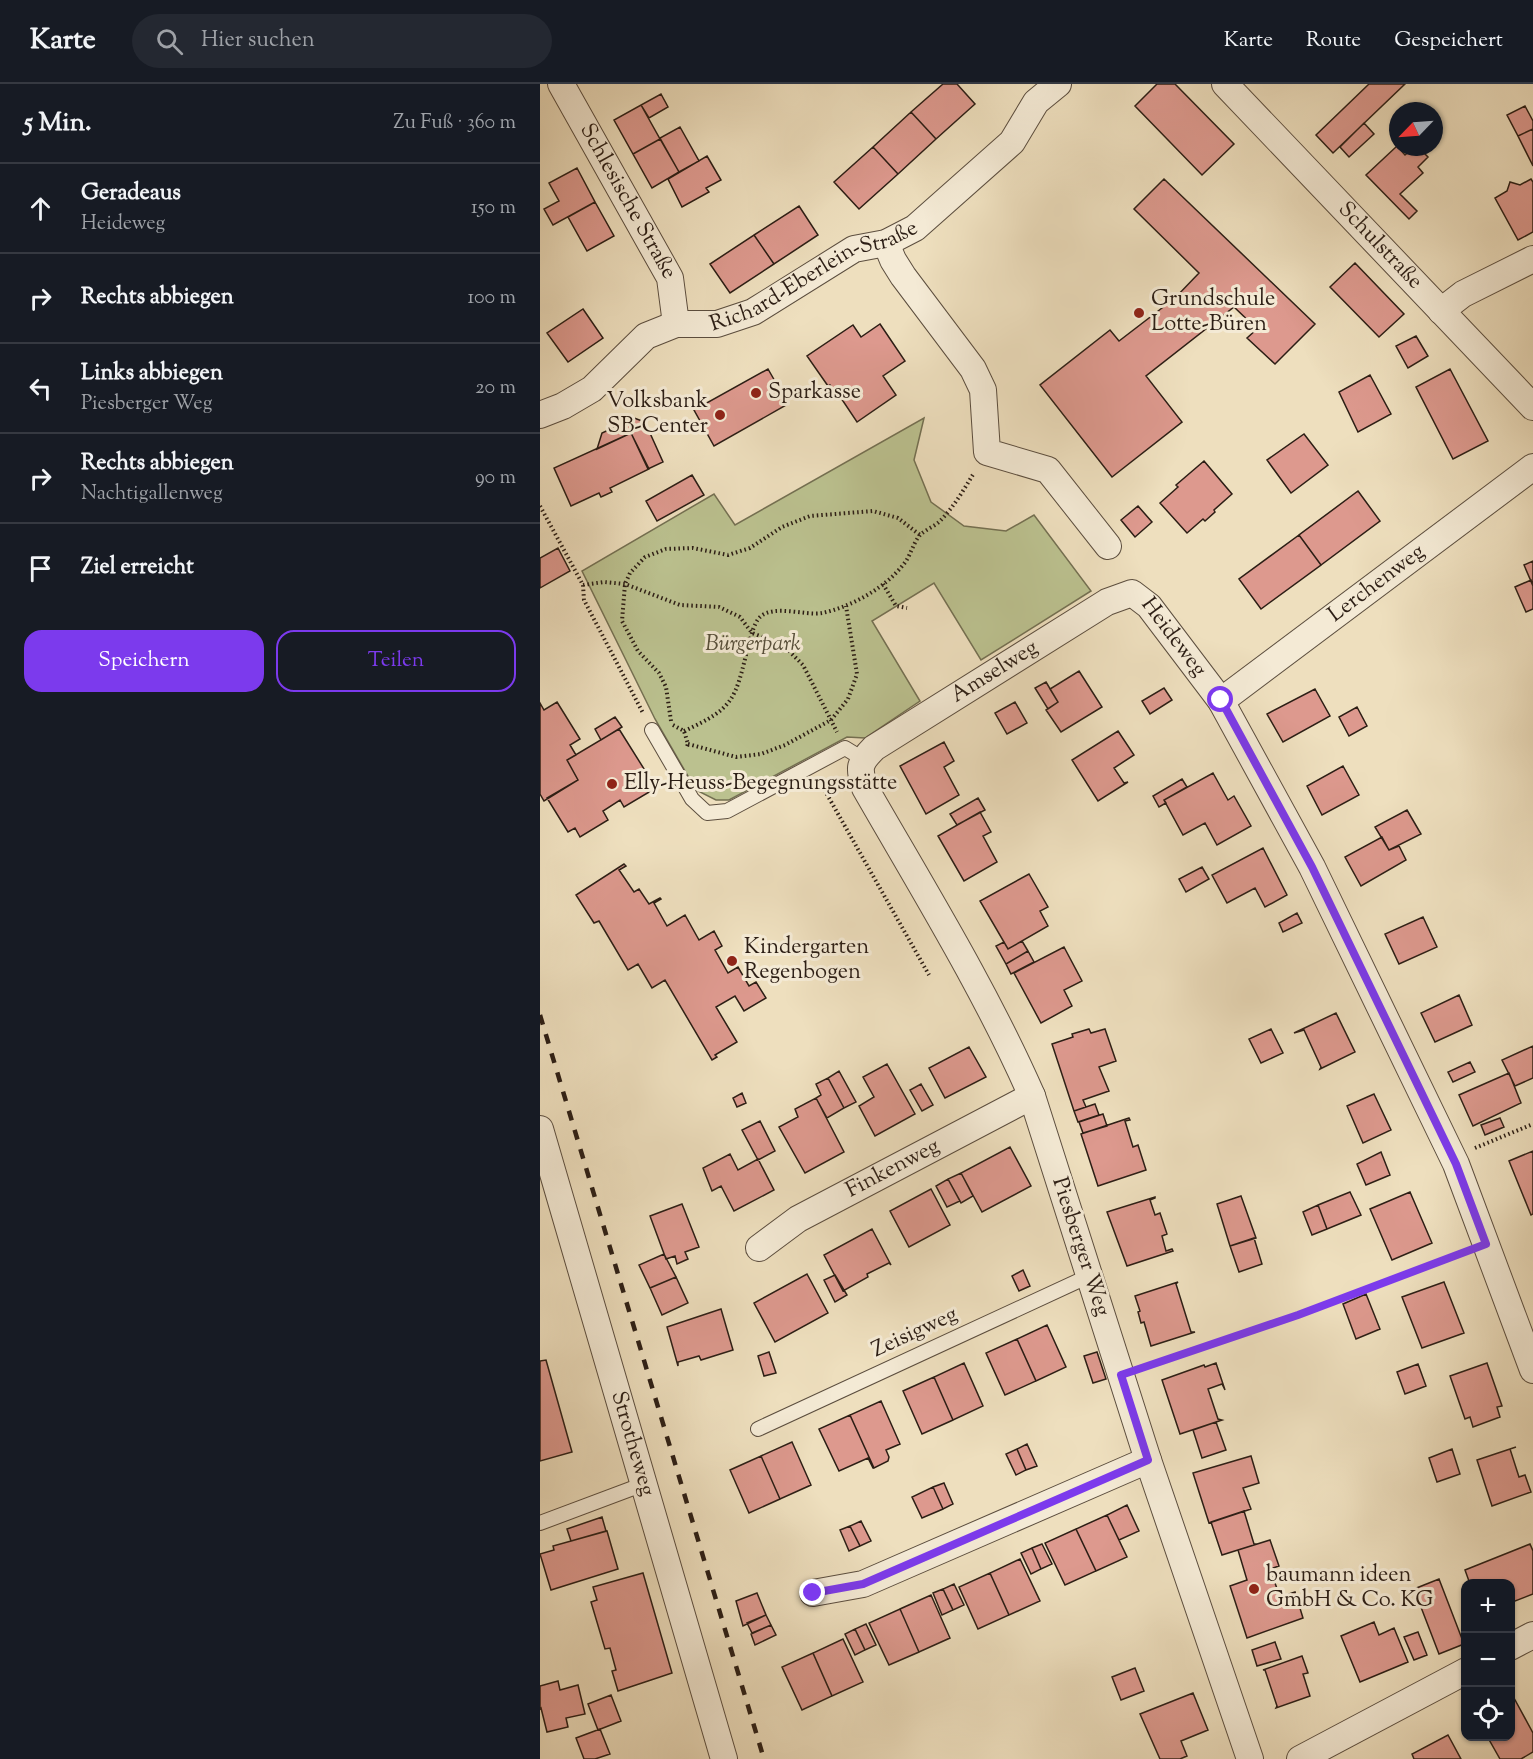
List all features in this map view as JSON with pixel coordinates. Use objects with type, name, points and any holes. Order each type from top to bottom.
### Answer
[{"type":"street","name":"Schlesische Straße","points":[[561,84],[670,278],[676,324]]},
{"type":"street","name":"Richard-Eberlein-Straße","points":[[540,415],[563,406],[592,389],[646,336],[676,324],[717,324],[753,312],[854,249],[886,243],[915,228],[1012,142],[1036,102],[1058,84]]},
{"type":"street","name":"Schulstraße","points":[[1225,84],[1533,407]]},
{"type":"street","points":[[886,243],[903,276],[973,369],[983,390],[987,452],[1048,470],[1108,546]]},
{"type":"street","points":[[1442,311],[1463,294],[1533,259]]},
{"type":"street","name":"Lerchenweg","points":[[1221,700],[1533,466]]},
{"type":"street","name":"Heideweg","points":[[1132,593],[1149,606],[1221,700],[1312,867],[1452,1158],[1533,1370]]},
{"type":"street","name":"Amselweg","points":[[854,754],[874,748],[1107,602],[1132,593]]},
{"type":"street","name":"Piesberger Weg","points":[[854,754],[865,788],[1003,1032],[1032,1096],[1148,1460],[1250,1759]]},
{"type":"street","name":"Finkenweg","points":[[759,1248],[798,1219],[1032,1096]]},
{"type":"street","name":"Strotheweg","points":[[540,1130],[724,1759]]},
{"type":"street","points":[[813,1593],[863,1584],[1148,1460]]},
{"type":"street","points":[[1515,1644],[1533,1635]]},
{"type":"street","points":[[1300,1759],[1461,1674]]},
{"type":"lane","points":[[652,730],[692,799],[707,813],[727,811],[811,766],[854,754]]},
{"type":"lane","name":"Zeisigweg","points":[[758,1429],[1089,1276]]},
{"type":"lane","points":[[540,1523],[644,1484]]},
{"type":"path","points":[[684,731],[711,719],[727,706],[738,686],[752,633],[760,618],[772,611],[820,613],[846,606],[883,584],[904,565],[920,534],[939,522],[955,503],[987,452]]},
{"type":"path","points":[[540,506],[583,585],[584,600],[652,730]]},
{"type":"path","points":[[672,724],[666,687],[658,673],[638,651],[622,621],[625,584],[630,573],[645,557],[666,549],[693,548],[728,555],[750,548],[782,527],[810,516],[873,511],[898,518],[920,534]]},
{"type":"path","points":[[583,585],[604,582],[625,584],[680,605],[719,607],[740,617],[752,633],[783,645],[803,665],[831,720],[854,754]]},
{"type":"path","points":[[883,584],[896,606],[907,608]]},
{"type":"path","points":[[688,744],[736,757],[760,754],[784,745],[831,720],[848,699],[857,674],[846,606]]},
{"type":"path","points":[[811,766],[929,975]]},
{"type":"path","points":[[1452,1158],[1533,1124]]},
{"type":"path","points":[[1121,1375],[1298,1315],[1486,1244]]},
{"type":"green space","name":"Bürgerpark","points":[[924,418],[914,460],[931,502],[964,526],[1006,531],[1034,515],[1091,591],[981,660],[934,583],[872,621],[920,701],[865,738],[847,737],[729,800],[716,800],[696,790],[655,719],[582,571],[714,494],[735,525]]},
{"type":"building","points":[[943,84],[957,84],[975,104],[936,139],[911,112]]},
{"type":"building","points":[[1157,84],[1175,84],[1234,144],[1202,175],[1135,106]]},
{"type":"building","points":[[1369,84],[1405,84],[1333,153],[1316,135]]},
{"type":"building","points":[[661,94],[668,107],[649,118],[641,105]]},
{"type":"building","points":[[641,105],[660,139],[633,154],[614,120]]},
{"type":"building","points":[[1525,106],[1533,121],[1533,129],[1518,136],[1507,115]]},
{"type":"building","points":[[911,112],[936,139],[898,174],[873,147]]},
{"type":"building","points":[[1364,123],[1374,134],[1349,157],[1340,147]]},
{"type":"building","points":[[680,127],[699,161],[679,172],[660,138]]},
{"type":"building","points":[[1533,129],[1533,166],[1518,136]]},
{"type":"building","points":[[660,139],[679,172],[652,188],[633,154]]},
{"type":"building","points":[[873,147],[898,174],[859,209],[834,182]]},
{"type":"building","points":[[1389,153],[1389,156],[1428,157],[1418,167],[1423,173],[1400,194],[1417,211],[1409,219],[1366,175]]},
{"type":"building","points":[[707,156],[721,180],[706,188],[709,192],[682,207],[668,179]]},
{"type":"building","points":[[577,168],[595,202],[553,225],[544,209],[559,201],[549,183]]},
{"type":"building","points":[[1164,179],[1315,324],[1275,364],[1247,338],[1257,329],[1234,307],[1146,376],[1182,422],[1112,477],[1040,385],[1110,330],[1119,341],[1175,298],[1199,273],[1134,209]]},
{"type":"building","points":[[1531,179],[1533,182],[1533,232],[1518,240],[1495,198],[1507,191],[1510,182],[1520,185]]},
{"type":"building","points":[[595,202],[614,236],[587,251],[568,217]]},
{"type":"building","points":[[799,206],[818,235],[774,264],[754,235]]},
{"type":"building","points":[[754,235],[774,264],[730,293],[710,264]]},
{"type":"building","points":[[1355,263],[1404,314],[1379,337],[1330,287]]},
{"type":"building","points":[[583,309],[603,338],[568,362],[547,333]]},
{"type":"building","points":[[880,324],[905,361],[883,376],[896,395],[857,422],[837,392],[835,393],[830,385],[828,386],[807,356],[853,325],[861,337]]},
{"type":"building","points":[[1416,336],[1428,356],[1408,368],[1396,346]]},
{"type":"building","points":[[768,369],[788,404],[714,446],[694,410]]},
{"type":"building","points":[[1450,369],[1488,441],[1453,459],[1416,387]]},
{"type":"building","points":[[1370,375],[1391,414],[1358,432],[1339,392]]},
{"type":"building","points":[[634,418],[645,422],[663,462],[648,469],[631,433],[597,449],[602,433]]},
{"type":"building","points":[[631,433],[649,469],[610,488],[612,492],[601,497],[599,493],[571,506],[554,468]]},
{"type":"building","points":[[1304,434],[1328,465],[1291,493],[1267,460]]},
{"type":"building","points":[[1204,461],[1232,494],[1205,521],[1203,519],[1187,533],[1160,503],[1178,487],[1176,485]]},
{"type":"building","points":[[692,475],[704,495],[657,521],[646,501]]},
{"type":"building","points":[[1358,491],[1380,521],[1321,565],[1299,535]]},
{"type":"building","points":[[1138,506],[1152,522],[1135,537],[1121,520]]},
{"type":"building","points":[[1299,535],[1321,565],[1261,609],[1239,579]]},
{"type":"building","points":[[558,548],[570,571],[540,588],[540,558]]},
{"type":"building","points":[[1533,561],[1533,586],[1524,565]]},
{"type":"building","points":[[1531,580],[1533,609],[1526,612],[1515,587]]},
{"type":"building","points":[[1079,671],[1102,707],[1061,732],[1046,710],[1058,702],[1050,689]]},
{"type":"building","points":[[1046,682],[1058,702],[1048,709],[1035,688]]},
{"type":"building","points":[[1164,688],[1172,700],[1150,714],[1142,701]]},
{"type":"building","points":[[1315,689],[1330,716],[1283,742],[1267,714]]},
{"type":"building","points":[[557,702],[580,739],[570,745],[576,755],[567,760],[578,780],[544,801],[540,794],[540,703],[544,710]]},
{"type":"building","points":[[1015,702],[1027,723],[1007,734],[995,713]]},
{"type":"building","points":[[1357,707],[1367,726],[1349,736],[1339,717]]},
{"type":"building","points":[[615,717],[622,727],[601,740],[595,729]]},
{"type":"building","name":"Elly-Heuss-Begegnungsstätte","points":[[619,729],[656,788],[624,807],[620,800],[603,811],[608,820],[580,837],[575,828],[568,832],[547,798],[578,780],[567,760]]},
{"type":"building","points":[[1118,731],[1134,755],[1114,768],[1124,783],[1128,782],[1098,801],[1072,760]]},
{"type":"building","points":[[944,742],[954,761],[944,767],[959,795],[926,814],[900,766]]},
{"type":"building","points":[[1343,766],[1359,795],[1322,815],[1307,786]]},
{"type":"building","points":[[1213,773],[1228,800],[1234,796],[1251,826],[1217,845],[1205,823],[1183,835],[1164,800]]},
{"type":"building","points":[[1182,779],[1187,787],[1164,800],[1166,803],[1159,807],[1153,796]]},
{"type":"building","points":[[978,798],[985,810],[957,825],[950,814]]},
{"type":"building","points":[[1407,810],[1421,834],[1389,850],[1375,827]]},
{"type":"building","points":[[980,812],[991,832],[983,836],[997,862],[964,881],[938,836]]},
{"type":"building","points":[[1382,837],[1389,850],[1399,846],[1406,860],[1361,886],[1345,857]]},
{"type":"building","points":[[1263,848],[1287,895],[1265,907],[1255,888],[1227,903],[1212,875]]},
{"type":"building","points":[[624,864],[626,866],[619,870],[634,892],[639,889],[649,904],[661,899],[654,903],[667,926],[685,915],[699,940],[714,931],[722,946],[715,950],[728,973],[738,967],[749,986],[756,982],[766,998],[744,1011],[735,996],[716,1007],[737,1042],[715,1055],[717,1057],[712,1060],[665,980],[652,988],[638,964],[628,970],[599,921],[594,923],[576,895]]},
{"type":"building","points":[[1202,867],[1209,879],[1186,892],[1179,879]]},
{"type":"building","points":[[1029,874],[1048,907],[1040,911],[1048,926],[1008,949],[980,901]]},
{"type":"building","points":[[1297,913],[1302,923],[1283,932],[1279,923]]},
{"type":"building","points":[[1423,917],[1437,947],[1399,964],[1385,934]]},
{"type":"building","points":[[1022,941],[1028,951],[1006,964],[996,946],[1004,942],[1008,949]]},
{"type":"building","points":[[1064,947],[1082,981],[1064,990],[1072,1006],[1041,1023],[1014,973]]},
{"type":"building","points":[[1028,951],[1034,962],[1011,974],[1006,964]]},
{"type":"building","points":[[1459,995],[1472,1025],[1435,1042],[1421,1013]]},
{"type":"building","points":[[1336,1013],[1355,1052],[1320,1069],[1304,1030],[1294,1033]]},
{"type":"building","points":[[1089,1029],[1091,1033],[1105,1029],[1116,1061],[1099,1067],[1109,1091],[1083,1100],[1086,1107],[1074,1111],[1052,1044]]},
{"type":"building","points":[[1271,1029],[1283,1053],[1261,1063],[1249,1039]]},
{"type":"building","points":[[1533,1046],[1533,1078],[1515,1086],[1502,1060]]},
{"type":"building","points":[[969,1047],[986,1077],[945,1098],[929,1068]]},
{"type":"building","points":[[1470,1062],[1475,1072],[1453,1082],[1448,1072]]},
{"type":"building","points":[[887,1064],[915,1114],[875,1136],[859,1106],[874,1097],[863,1077]]},
{"type":"building","points":[[839,1071],[856,1102],[844,1108],[828,1078]]},
{"type":"building","points":[[1509,1073],[1521,1103],[1473,1126],[1459,1095]]},
{"type":"building","points":[[828,1078],[844,1108],[827,1118],[816,1098],[821,1095],[816,1084]]},
{"type":"building","points":[[921,1084],[933,1105],[922,1111],[910,1090]]},
{"type":"building","points":[[742,1093],[746,1103],[737,1107],[733,1098]]},
{"type":"building","points":[[1374,1094],[1391,1130],[1363,1143],[1347,1106]]},
{"type":"building","points":[[816,1098],[844,1152],[805,1173],[779,1127],[798,1117],[795,1109]]},
{"type":"building","points":[[1095,1104],[1099,1115],[1078,1122],[1074,1111]]},
{"type":"building","points":[[1103,1114],[1107,1126],[1083,1133],[1079,1122]]},
{"type":"building","points":[[1129,1118],[1130,1120],[1125,1121],[1133,1147],[1138,1145],[1146,1170],[1098,1186],[1081,1134]]},
{"type":"building","points":[[1500,1118],[1504,1127],[1485,1135],[1481,1125]]},
{"type":"building","points":[[760,1121],[775,1151],[758,1160],[742,1130]]},
{"type":"building","points":[[1010,1147],[1031,1186],[982,1212],[961,1173]]},
{"type":"building","points":[[1533,1151],[1533,1214],[1531,1215],[1509,1161]]},
{"type":"building","points":[[1381,1152],[1390,1175],[1366,1185],[1357,1164]]},
{"type":"building","points":[[730,1154],[738,1170],[758,1159],[774,1190],[734,1211],[721,1186],[712,1191],[703,1168]]},
{"type":"building","points":[[961,1173],[973,1196],[961,1203],[948,1179]]},
{"type":"building","points":[[948,1179],[960,1201],[947,1207],[936,1186]]},
{"type":"building","points":[[931,1189],[950,1225],[909,1247],[890,1211]]},
{"type":"building","points":[[1350,1192],[1361,1215],[1327,1229],[1318,1205]]},
{"type":"building","points":[[1410,1192],[1432,1243],[1392,1260],[1370,1209]]},
{"type":"building","points":[[1241,1196],[1256,1238],[1230,1246],[1217,1204]]},
{"type":"building","points":[[1155,1197],[1150,1200],[1155,1215],[1160,1213],[1167,1234],[1162,1236],[1166,1251],[1172,1249],[1173,1251],[1127,1266],[1107,1212]]},
{"type":"building","points":[[682,1204],[699,1247],[685,1252],[688,1259],[677,1264],[675,1256],[666,1259],[650,1216]]},
{"type":"building","points":[[1318,1205],[1327,1229],[1312,1235],[1303,1212]]},
{"type":"building","points":[[872,1229],[891,1265],[889,1263],[867,1274],[868,1277],[843,1291],[824,1255]]},
{"type":"building","points":[[1254,1238],[1262,1264],[1239,1272],[1230,1246]]},
{"type":"building","points":[[664,1254],[676,1277],[650,1288],[639,1265]]},
{"type":"building","points":[[1023,1270],[1030,1286],[1019,1291],[1012,1276]]},
{"type":"building","points":[[807,1274],[828,1313],[775,1342],[754,1303]]},
{"type":"building","points":[[835,1275],[847,1295],[835,1302],[824,1280]]},
{"type":"building","points":[[676,1277],[688,1303],[662,1315],[650,1288]]},
{"type":"building","points":[[1178,1282],[1176,1284],[1191,1332],[1195,1332],[1151,1346],[1144,1322],[1141,1323],[1135,1296]]},
{"type":"building","points":[[1444,1282],[1464,1333],[1422,1348],[1402,1297]]},
{"type":"building","points":[[1366,1294],[1380,1329],[1356,1339],[1343,1304]]},
{"type":"building","points":[[721,1309],[733,1350],[701,1360],[699,1356],[678,1362],[678,1366],[667,1327]]},
{"type":"building","points":[[1047,1325],[1066,1367],[1036,1381],[1017,1339]]},
{"type":"building","points":[[1017,1339],[1036,1381],[1005,1395],[986,1353]]},
{"type":"building","points":[[769,1352],[776,1373],[764,1376],[758,1356]]},
{"type":"building","points":[[1097,1352],[1106,1379],[1093,1383],[1084,1356]]},
{"type":"building","points":[[546,1360],[572,1452],[540,1461],[540,1361]]},
{"type":"building","points":[[964,1363],[983,1406],[953,1420],[934,1377]]},
{"type":"building","points":[[1216,1363],[1225,1390],[1222,1384],[1208,1389],[1218,1419],[1222,1420],[1180,1434],[1162,1380]]},
{"type":"building","points":[[1487,1363],[1502,1406],[1497,1407],[1500,1417],[1473,1427],[1470,1417],[1465,1419],[1450,1376]]},
{"type":"building","points":[[1418,1364],[1426,1386],[1405,1394],[1397,1372]]},
{"type":"building","points":[[934,1377],[953,1420],[922,1434],[903,1391]]},
{"type":"building","points":[[881,1401],[900,1444],[886,1450],[888,1461],[874,1468],[850,1415]]},
{"type":"building","points":[[850,1415],[874,1468],[868,1458],[839,1471],[819,1429]]},
{"type":"building","points":[[1216,1422],[1226,1450],[1202,1458],[1193,1430]]},
{"type":"building","points":[[792,1442],[811,1485],[780,1499],[761,1456]]},
{"type":"building","points":[[1027,1444],[1037,1466],[1026,1470],[1017,1449]]},
{"type":"building","points":[[1017,1449],[1026,1470],[1016,1475],[1006,1454]]},
{"type":"building","points":[[1452,1449],[1460,1474],[1437,1482],[1429,1458]]},
{"type":"building","points":[[1510,1449],[1519,1477],[1525,1475],[1531,1492],[1492,1506],[1477,1460]]},
{"type":"building","points":[[761,1456],[780,1499],[749,1513],[730,1470]]},
{"type":"building","points":[[1251,1456],[1259,1483],[1243,1488],[1251,1509],[1209,1523],[1193,1473]]},
{"type":"building","points":[[944,1483],[953,1504],[943,1509],[933,1487]]},
{"type":"building","points":[[933,1487],[943,1509],[922,1518],[912,1497]]},
{"type":"building","points":[[1127,1505],[1139,1531],[1119,1540],[1107,1515]]},
{"type":"building","points":[[1244,1511],[1254,1544],[1257,1544],[1222,1555],[1211,1522]]},
{"type":"building","points":[[1107,1515],[1127,1557],[1096,1571],[1076,1529]]},
{"type":"building","points":[[602,1517],[606,1531],[571,1541],[567,1529]]},
{"type":"building","points":[[861,1521],[871,1541],[860,1546],[850,1526]]},
{"type":"building","points":[[850,1526],[860,1546],[849,1551],[840,1530]]},
{"type":"building","points":[[1076,1529],[1096,1571],[1065,1585],[1045,1543]]},
{"type":"building","points":[[607,1531],[618,1569],[551,1590],[540,1554],[554,1550],[553,1546]]},
{"type":"building","name":"baumann ideen GmbH & Co. KG","points":[[1270,1540],[1279,1566],[1270,1569],[1280,1597],[1295,1592],[1303,1618],[1247,1638],[1230,1586],[1247,1580],[1238,1550]]},
{"type":"building","points":[[1042,1544],[1052,1564],[1041,1569],[1032,1548]]},
{"type":"building","points":[[1530,1544],[1533,1551],[1533,1594],[1515,1601],[1515,1579],[1468,1579],[1465,1570]]},
{"type":"building","points":[[1032,1548],[1041,1569],[1031,1574],[1021,1553]]},
{"type":"building","points":[[1020,1559],[1040,1601],[1009,1615],[990,1573]]},
{"type":"building","points":[[643,1573],[672,1673],[618,1691],[612,1671],[616,1670],[610,1648],[605,1649],[591,1602],[597,1600],[593,1587]]},
{"type":"building","points":[[990,1573],[1009,1615],[978,1629],[959,1587]]},
{"type":"building","points":[[1439,1579],[1461,1636],[1461,1645],[1439,1654],[1414,1589]]},
{"type":"building","points":[[954,1584],[964,1605],[953,1610],[943,1589]]},
{"type":"building","points":[[943,1589],[953,1610],[942,1615],[933,1593]]},
{"type":"building","points":[[757,1593],[766,1615],[743,1626],[736,1601]]},
{"type":"building","points":[[931,1595],[950,1638],[919,1652],[900,1609]]},
{"type":"building","points":[[900,1609],[919,1652],[889,1665],[869,1623]]},
{"type":"building","points":[[766,1615],[771,1625],[752,1633],[747,1623]]},
{"type":"building","points":[[1374,1622],[1379,1635],[1394,1628],[1408,1662],[1360,1682],[1341,1636]]},
{"type":"building","points":[[866,1624],[876,1645],[865,1650],[855,1629]]},
{"type":"building","points":[[771,1625],[776,1635],[755,1645],[751,1634]]},
{"type":"building","points":[[855,1629],[865,1650],[855,1655],[845,1634]]},
{"type":"building","points":[[1418,1632],[1427,1655],[1414,1660],[1404,1637]]},
{"type":"building","points":[[843,1639],[863,1682],[832,1696],[813,1653]]},
{"type":"building","points":[[1275,1642],[1281,1659],[1257,1666],[1252,1650]]},
{"type":"building","points":[[813,1653],[832,1696],[802,1710],[782,1667]]},
{"type":"building","points":[[1302,1656],[1308,1673],[1303,1674],[1310,1696],[1276,1708],[1265,1670],[1263,1670]]},
{"type":"building","points":[[1135,1668],[1144,1691],[1121,1700],[1112,1677]]},
{"type":"building","points":[[558,1681],[560,1690],[578,1685],[585,1714],[566,1718],[568,1727],[547,1732],[540,1709],[540,1686]]},
{"type":"building","points":[[1193,1693],[1208,1730],[1181,1741],[1187,1756],[1180,1759],[1160,1759],[1140,1714]]},
{"type":"building","points":[[611,1695],[621,1721],[598,1730],[588,1704]]},
{"type":"building","points":[[1515,1700],[1533,1733],[1533,1752],[1521,1759],[1500,1759],[1490,1741],[1515,1741]]},
{"type":"building","points":[[600,1729],[610,1754],[595,1759],[584,1759],[576,1738]]},
{"type":"building","points":[[1448,1735],[1461,1759],[1414,1759],[1412,1754]]},
{"type":"railway","points":[[540,1015],[764,1759]]},
{"type":"place","name":"Grundschule Lotte-Büren","points":[[1139,313]]},
{"type":"place","name":"Sparkasse","points":[[756,393]]},
{"type":"place","name":"Volksbank SB-Center","points":[[720,415]]},
{"type":"place","name":"Elly-Heuss-Begegnungsstätte","points":[[612,784]]},
{"type":"place","name":"Kindergarten Regenbogen","points":[[732,961]]},
{"type":"place","name":"baumann ideen GmbH & Co. KG","points":[[1254,1589]]},
{"type":"route","points":[[813,1593],[863,1584],[1148,1460],[1121,1375],[1298,1315],[1486,1244],[1456,1164],[1312,867],[1221,700]]}]
